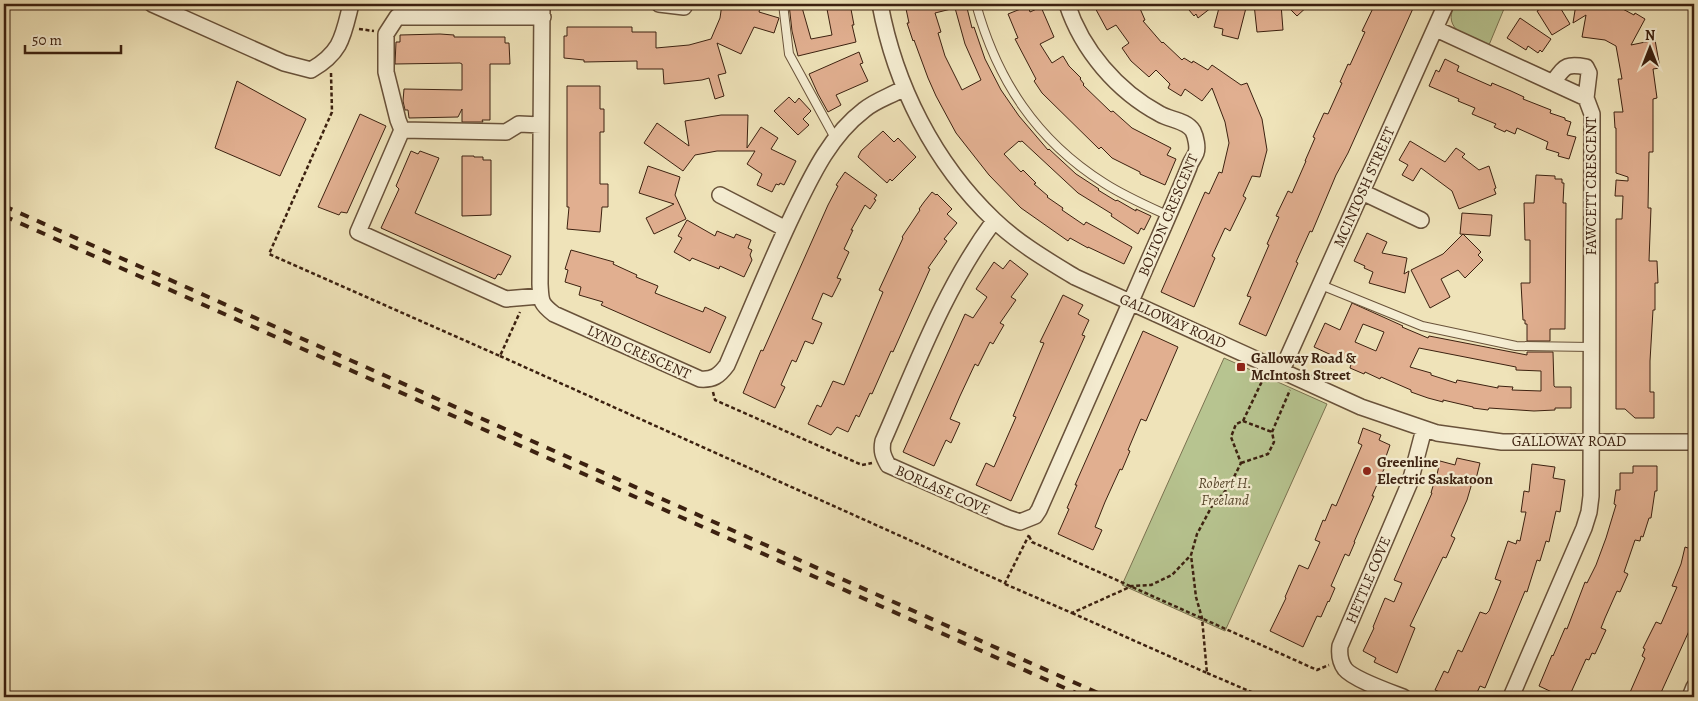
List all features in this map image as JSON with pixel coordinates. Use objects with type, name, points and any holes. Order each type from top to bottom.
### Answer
[{"type":"street","points":[[152,4],[284,63],[311,70],[331,57],[340,44],[352,4]]},
{"type":"street","points":[[659,4],[684,7]]},
{"type":"street","name":"GALLOWAY ROAD","points":[[880,4],[891,48],[904,88],[932,141],[963,188],[994,221],[1031,250],[1075,277],[1361,407],[1437,433],[1502,442],[1694,442]]},
{"type":"street","name":"BOLTON CRESCENT","points":[[1067,4],[1071,16],[1089,49],[1113,80],[1161,115],[1182,122],[1192,130],[1196,152],[1130,302]]},
{"type":"street","name":"MCINTOSH STREET","points":[[1282,370],[1446,4]]},
{"type":"street","points":[[542,10],[540,296],[506,298],[358,232],[402,130],[386,72],[386,34],[397,17],[542,10]]},
{"type":"street","name":"FAWCETT CRESCENT","points":[[1436,29],[1586,98],[1592,114],[1591,441]]},
{"type":"street","points":[[1553,82],[1565,66],[1572,64],[1586,67],[1589,73],[1586,98]]},
{"type":"street","name":"LYND CRESCENT","points":[[540,296],[544,306],[554,314],[700,379],[711,380],[719,375],[727,365],[810,178],[835,138],[863,110],[878,100],[891,96],[904,88]]},
{"type":"street","points":[[402,130],[506,132],[519,124],[541,125]]},
{"type":"street","points":[[1362,192],[1421,220]]},
{"type":"street","points":[[720,195],[786,229]]},
{"type":"street","name":"BORLASE COVE","points":[[994,221],[978,243],[947,297],[883,441],[883,457],[888,465],[1008,518],[1020,522],[1035,516],[1130,302]]},
{"type":"street","name":"HETTLE COVE","points":[[1403,697],[1357,677],[1345,669],[1339,654],[1340,646],[1410,482],[1424,429]]},
{"type":"street","points":[[1511,697],[1584,528],[1589,512],[1591,441]]},
{"type":"street","points":[[1690,697],[1694,687]]},
{"type":"lane","points":[[783,4],[789,54],[835,138]]},
{"type":"lane","points":[[976,4],[987,40],[1001,72],[1015,96],[1041,130],[1071,159],[1100,180],[1169,216]]},
{"type":"lane","points":[[1321,284],[1422,326],[1468,337],[1516,346],[1591,347]]},
{"type":"path","points":[[331,57],[332,112],[269,254],[1263,697]]},
{"type":"path","points":[[500,356],[523,304]]},
{"type":"path","points":[[1208,673],[1202,618],[1196,597],[1191,555],[1197,534],[1212,506],[1230,487],[1241,463],[1231,437],[1236,424],[1243,421],[1282,370]]},
{"type":"path","points":[[1241,463],[1268,454],[1274,442],[1272,432],[1282,370]]},
{"type":"path","points":[[713,394],[716,400],[862,465],[866,463]]},
{"type":"path","points":[[1243,421],[1272,432]]},
{"type":"path","points":[[1005,583],[1029,535],[1032,542],[1317,670],[1324,667]]},
{"type":"path","points":[[1072,613],[1132,586],[1151,585],[1172,575],[1191,555]]},
{"type":"green space","points":[[1455,4],[1506,4],[1489,45],[1454,27],[1451,18]]},
{"type":"green space","name":"Robert H. Freeland","points":[[1224,358],[1327,404],[1225,631],[1122,585]]},
{"type":"building","points":[[722,4],[761,4],[759,12],[779,18],[774,33],[754,27],[741,54],[717,43],[726,73],[718,75],[724,96],[715,99],[709,78],[664,84],[663,69],[637,69],[637,61],[584,62],[584,60],[564,58],[564,36],[567,36],[567,27],[632,27],[632,32],[656,32],[656,48],[689,45],[711,39],[720,18]]},
{"type":"building","points":[[789,4],[801,4],[811,39],[832,35],[826,4],[850,4],[856,42],[798,56],[792,31]]},
{"type":"building","points":[[905,4],[966,4],[972,28],[974,27],[985,59],[1001,90],[1019,116],[1048,150],[1098,190],[1136,211],[1136,209],[1151,216],[1144,230],[1141,228],[1138,234],[1111,216],[1112,214],[1078,193],[1022,141],[1019,141],[1004,154],[1021,172],[1023,170],[1036,183],[1034,184],[1047,197],[1063,208],[1062,210],[1084,225],[1086,222],[1132,247],[1124,264],[1070,238],[1068,241],[1021,208],[989,175],[956,133],[936,96],[913,41],[907,23],[909,23]],"holes":[[[955,8],[965,44],[981,80],[962,90],[945,56],[938,33],[941,32],[935,13]]]},
{"type":"building","points":[[1093,4],[1138,4],[1145,20],[1143,21],[1162,43],[1182,60],[1184,58],[1192,63],[1193,61],[1208,70],[1212,65],[1241,85],[1247,83],[1262,119],[1267,150],[1260,177],[1252,176],[1243,196],[1246,198],[1230,231],[1225,228],[1212,256],[1215,258],[1194,307],[1161,292],[1205,192],[1209,194],[1219,172],[1222,173],[1229,143],[1225,122],[1212,88],[1202,101],[1185,89],[1181,96],[1168,88],[1170,84],[1156,70],[1149,77],[1131,61],[1122,48],[1129,43],[1116,25],[1107,30]]},
{"type":"building","points":[[1184,4],[1216,4],[1198,18]]},
{"type":"building","points":[[1220,4],[1247,4],[1238,39],[1222,35],[1223,29],[1214,27]]},
{"type":"building","points":[[1254,4],[1281,4],[1283,30],[1257,32]]},
{"type":"building","points":[[1285,4],[1310,4],[1297,16]]},
{"type":"building","points":[[1375,4],[1415,4],[1348,153],[1336,175],[1312,232],[1310,231],[1296,262],[1298,263],[1266,336],[1239,324],[1251,297],[1247,296],[1269,245],[1267,244],[1279,217],[1276,216],[1288,191],[1292,193],[1315,138],[1313,137],[1324,113],[1328,114],[1348,64],[1350,65],[1365,32],[1362,31]]},
{"type":"building","points":[[1549,4],[1558,4],[1570,24],[1552,35],[1537,11]]},
{"type":"building","points":[[1576,4],[1606,4],[1619,7],[1634,15],[1635,13],[1645,19],[1631,45],[1655,40],[1660,68],[1653,69],[1657,98],[1653,99],[1653,152],[1649,152],[1648,208],[1651,208],[1649,261],[1657,261],[1658,283],[1655,283],[1655,310],[1653,310],[1650,361],[1650,392],[1654,392],[1654,418],[1635,418],[1625,409],[1616,409],[1616,219],[1622,219],[1623,196],[1615,196],[1616,180],[1628,181],[1628,177],[1616,173],[1614,112],[1623,112],[1618,79],[1622,79],[1616,46],[1605,40],[1582,37],[1586,15],[1573,23]]},
{"type":"building","points":[[1028,6],[1030,12],[1041,7],[1054,37],[1040,44],[1052,63],[1063,56],[1069,66],[1081,78],[1083,85],[1111,112],[1113,111],[1132,128],[1171,148],[1167,155],[1176,159],[1165,185],[1140,174],[1140,172],[1112,158],[1101,147],[1099,149],[1042,93],[1034,81],[1036,79],[1015,39],[1018,38],[1008,14]]},
{"type":"building","points":[[1520,18],[1551,39],[1542,52],[1540,50],[1538,53],[1528,46],[1526,50],[1507,38]]},
{"type":"building","points":[[400,35],[454,35],[454,37],[505,37],[505,43],[509,43],[510,64],[490,64],[490,120],[462,122],[462,109],[458,117],[409,118],[408,110],[405,110],[403,101],[404,89],[462,90],[462,64],[460,63],[395,64],[396,42],[400,42]]},
{"type":"building","points":[[859,52],[863,63],[860,64],[868,81],[836,95],[841,105],[828,112],[809,74]]},
{"type":"building","points":[[1445,59],[1459,66],[1457,71],[1491,86],[1492,83],[1511,91],[1524,97],[1523,99],[1551,110],[1550,113],[1571,122],[1567,135],[1576,137],[1569,159],[1558,156],[1559,153],[1546,149],[1548,142],[1517,128],[1515,134],[1494,127],[1496,124],[1472,114],[1475,108],[1429,86],[1436,70],[1439,72]]},
{"type":"building","points":[[237,81],[306,119],[280,176],[215,148]]},
{"type":"building","points":[[567,86],[600,86],[600,109],[604,109],[604,132],[600,132],[600,184],[608,184],[608,207],[602,207],[600,232],[567,229],[569,207],[567,207]]},
{"type":"building","points":[[789,97],[795,103],[799,98],[811,111],[803,119],[809,125],[798,135],[774,111]]},
{"type":"building","points":[[360,114],[386,126],[347,213],[341,212],[339,215],[318,207]]},
{"type":"building","points":[[721,115],[748,115],[747,148],[761,127],[778,138],[771,149],[796,161],[784,185],[776,184],[772,192],[757,185],[762,174],[747,164],[755,151],[717,151],[695,155],[683,171],[644,143],[657,123],[689,146],[685,121]]},
{"type":"building","points":[[883,131],[894,142],[898,138],[916,157],[892,181],[890,179],[887,183],[858,157],[861,151]]},
{"type":"building","points":[[1410,141],[1445,162],[1456,148],[1465,154],[1462,157],[1479,170],[1489,166],[1496,194],[1459,209],[1452,191],[1421,168],[1413,181],[1402,175],[1408,165],[1399,160]]},
{"type":"building","points":[[411,151],[418,154],[420,151],[439,158],[415,213],[511,256],[501,275],[498,274],[495,279],[381,228],[399,189],[396,186]]},
{"type":"building","points":[[462,156],[483,157],[483,160],[491,160],[491,215],[462,216]]},
{"type":"building","points":[[648,166],[680,177],[675,195],[686,219],[654,234],[646,218],[674,204],[639,193]]},
{"type":"building","points":[[845,172],[877,195],[874,199],[876,200],[870,209],[865,205],[851,230],[853,230],[844,249],[849,252],[837,278],[841,279],[832,297],[823,293],[812,319],[822,323],[813,344],[805,341],[796,362],[792,360],[781,385],[785,387],[775,408],[743,393],[761,350],[763,351],[838,186],[836,185]]},
{"type":"building","points":[[1536,175],[1555,176],[1555,179],[1562,179],[1562,183],[1564,183],[1563,203],[1566,203],[1565,329],[1550,329],[1550,341],[1527,341],[1527,324],[1523,320],[1521,283],[1530,283],[1530,240],[1525,240],[1524,203],[1534,203]]},
{"type":"building","points":[[932,192],[937,194],[952,209],[947,214],[957,223],[944,239],[947,241],[928,268],[930,269],[893,352],[891,351],[872,394],[870,393],[859,417],[856,415],[848,432],[837,427],[831,435],[808,424],[817,405],[821,407],[833,381],[844,385],[883,292],[879,290],[902,237]]},
{"type":"building","points":[[1462,213],[1492,215],[1490,236],[1460,234]]},
{"type":"building","points":[[687,220],[715,236],[717,231],[734,238],[736,234],[751,240],[748,248],[752,250],[750,255],[752,260],[744,277],[720,266],[719,269],[692,258],[690,261],[674,252],[682,238],[678,236]]},
{"type":"building","points":[[1367,233],[1387,242],[1382,253],[1407,258],[1404,274],[1409,271],[1405,293],[1369,283],[1373,272],[1354,261]]},
{"type":"building","points":[[1463,234],[1481,252],[1478,255],[1483,260],[1465,278],[1458,270],[1441,279],[1450,297],[1430,308],[1411,270],[1443,254]]},
{"type":"building","points":[[571,250],[614,262],[613,264],[637,275],[636,277],[658,286],[655,293],[703,312],[705,307],[726,317],[710,353],[601,305],[603,302],[579,295],[581,287],[565,282],[568,270],[565,269]]},
{"type":"building","points":[[1010,260],[1028,274],[1011,297],[1016,300],[1000,323],[1004,325],[993,344],[990,342],[978,366],[975,364],[960,396],[950,419],[960,423],[951,443],[946,440],[934,466],[903,452],[965,314],[973,318],[987,297],[976,289],[994,262],[1003,269]]},
{"type":"building","points":[[1063,295],[1083,305],[1078,314],[1089,320],[1082,335],[1085,336],[1011,501],[976,485],[986,463],[994,467],[1016,417],[1013,416],[1044,343],[1040,342]]},
{"type":"building","points":[[1352,303],[1428,338],[1429,336],[1527,355],[1527,352],[1553,352],[1554,386],[1571,387],[1571,408],[1534,411],[1489,408],[1488,410],[1428,398],[1381,377],[1380,379],[1350,368],[1351,364],[1314,347],[1325,323],[1340,330]],"holes":[[[1363,324],[1384,332],[1376,351],[1355,342]],[[1419,348],[1516,367],[1516,370],[1541,371],[1541,391],[1512,390],[1513,387],[1498,386],[1498,388],[1457,380],[1456,383],[1431,375],[1431,373],[1410,367]]]},
{"type":"building","points":[[1143,331],[1178,347],[1146,421],[1141,419],[1122,470],[1120,469],[1105,502],[1095,527],[1102,530],[1093,550],[1058,534],[1069,509],[1067,508],[1077,485],[1075,485]]},
{"type":"building","points":[[1363,428],[1381,435],[1379,440],[1390,445],[1382,468],[1384,469],[1349,556],[1345,554],[1331,586],[1335,588],[1329,602],[1321,617],[1317,616],[1303,647],[1270,631],[1299,565],[1308,569],[1320,542],[1315,540],[1323,520],[1325,521],[1332,504],[1336,506],[1362,445],[1358,443]]},
{"type":"building","points":[[1457,458],[1480,463],[1475,483],[1472,483],[1467,500],[1451,536],[1455,538],[1446,558],[1443,557],[1410,626],[1415,628],[1397,673],[1374,662],[1376,658],[1363,651],[1385,598],[1394,602],[1402,583],[1394,580],[1432,493],[1440,461],[1455,465]]},
{"type":"building","points":[[1532,464],[1555,467],[1553,478],[1565,480],[1560,512],[1556,511],[1549,542],[1546,541],[1540,561],[1537,560],[1527,592],[1525,591],[1485,688],[1480,686],[1475,697],[1469,697],[1460,693],[1458,697],[1452,697],[1435,690],[1444,671],[1448,673],[1458,650],[1462,652],[1480,612],[1486,614],[1489,611],[1501,581],[1495,579],[1508,541],[1516,544],[1517,540],[1520,541],[1526,512],[1521,512],[1524,491],[1529,492]]},
{"type":"building","points":[[1633,466],[1657,466],[1657,491],[1655,491],[1651,518],[1649,518],[1643,537],[1641,536],[1640,541],[1635,540],[1624,572],[1628,574],[1620,592],[1617,591],[1605,618],[1601,628],[1606,630],[1595,654],[1592,653],[1589,660],[1586,659],[1569,697],[1552,697],[1554,693],[1539,686],[1565,628],[1567,629],[1585,582],[1587,583],[1596,565],[1616,505],[1614,504],[1616,490],[1620,490],[1620,473],[1633,473]]},
{"type":"building","points":[[1685,547],[1694,550],[1694,620],[1659,697],[1628,697],[1645,658],[1642,656],[1645,649],[1643,648],[1656,622],[1661,624],[1677,587],[1672,586],[1681,564]]},
{"type":"railway","points":[[4,206],[1107,697]]},
{"type":"railway","points":[[4,216],[1085,697]]},
{"type":"place","name":"Galloway Road & McIntosh Street","points":[[1241,367]]},
{"type":"place","name":"Greenline Electric Saskatoon","points":[[1367,471]]}]
